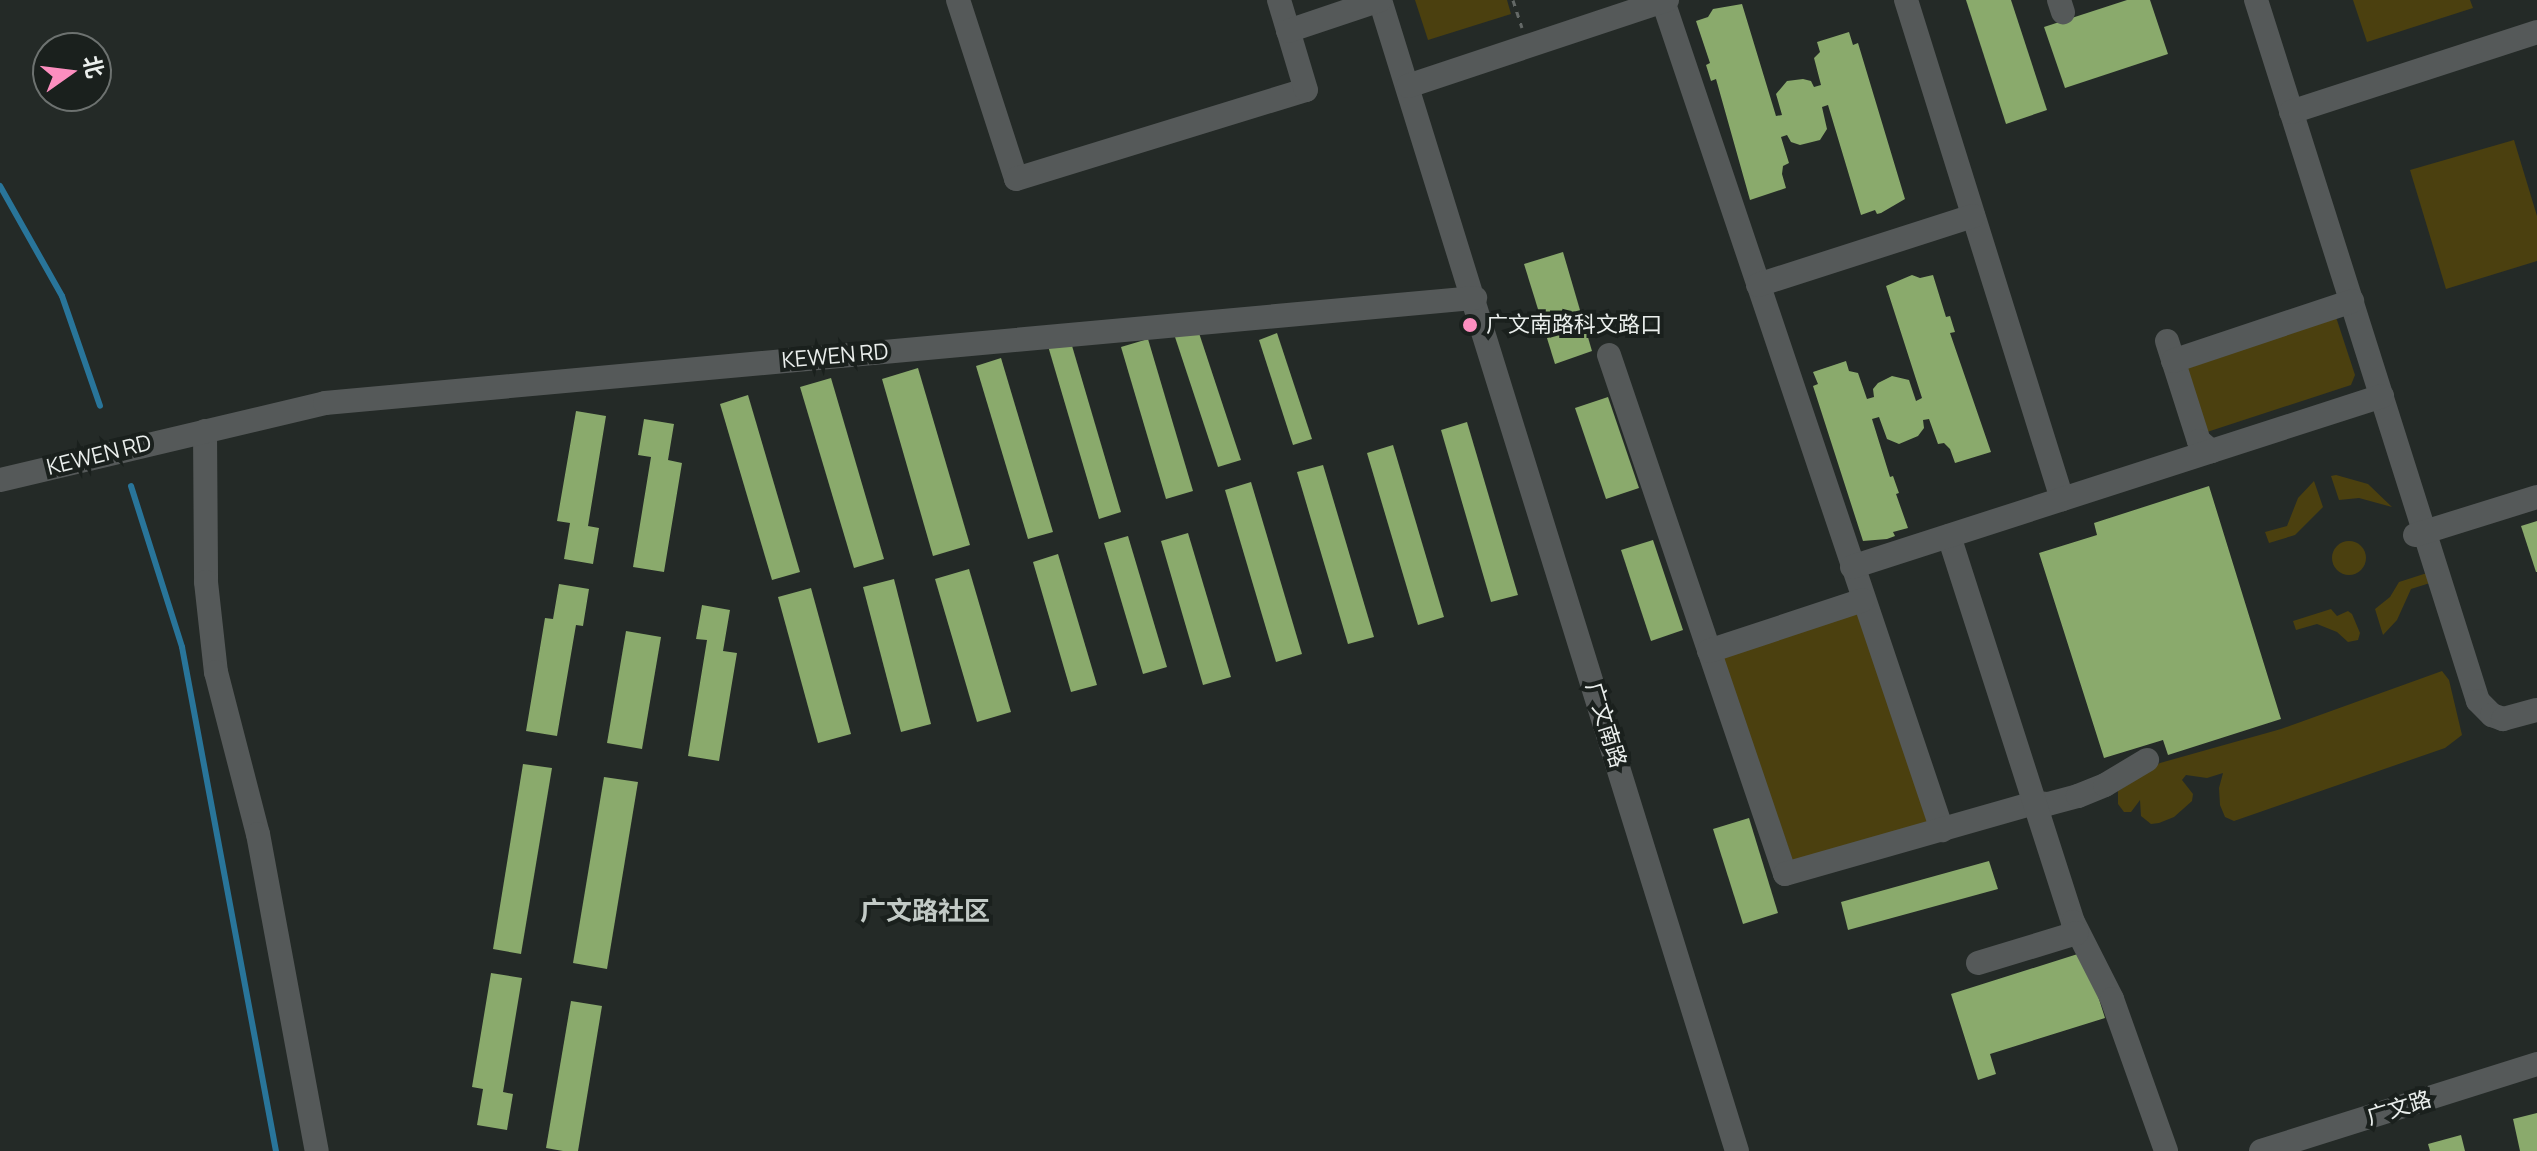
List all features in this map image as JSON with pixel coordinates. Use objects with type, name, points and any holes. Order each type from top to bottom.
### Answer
[{"type":"street","points":[[958,0],[1016,179],[1306,90],[1279,0]]},
{"type":"street","points":[[1288,31],[1380,0]]},
{"type":"street","name":"广文南路","points":[[1380,0],[1475,298],[1737,1151]]},
{"type":"street","points":[[1408,86],[1665,0],[1942,830]]},
{"type":"street","points":[[1906,0],[2062,499]]},
{"type":"street","points":[[2256,0],[2382,396],[2420,534],[2478,701],[2492,715],[2503,719],[2537,710]]},
{"type":"street","points":[[2291,112],[2537,32]]},
{"type":"street","points":[[1758,285],[1973,216]]},
{"type":"street","name":"KEWEN RD","points":[[0,480],[325,403],[1475,298]]},
{"type":"street","points":[[2211,451],[2199,441],[2170,351],[2352,301]]},
{"type":"street","points":[[1609,355],[1785,874],[2035,803],[2056,802],[2092,791],[2147,760]]},
{"type":"street","points":[[1852,567],[2382,396]]},
{"type":"street","name":"KEWEN RD","points":[[0,472],[158,431],[201,432]]},
{"type":"street","points":[[201,432],[206,582],[216,672],[258,834],[317,1151]]},
{"type":"street","points":[[2420,534],[2537,497]]},
{"type":"street","points":[[1949,536],[2077,933],[2090,950],[2112,999],[2166,1151]]},
{"type":"street","points":[[1709,651],[1863,600]]},
{"type":"street","points":[[1978,963],[2077,933]]},
{"type":"street","name":"广文路","points":[[2261,1151],[2537,1064]]},
{"type":"path","points":[[1513,0],[1527,47]]},
{"type":"shaded area","points":[[1415,0],[1507,0],[1511,14],[1428,40]]},
{"type":"shaded area","points":[[2353,0],[2470,0],[2473,8],[2367,42]]},
{"type":"shaded area","points":[[2514,140],[2537,216],[2537,261],[2446,289],[2410,170]]},
{"type":"shaded area","points":[[2334,311],[2355,375],[2351,385],[2204,433],[2183,363]]},
{"type":"shaded area","points":[[2331,476],[2368,484],[2392,507],[2359,498],[2339,500]]},
{"type":"shaded area","points":[[2314,481],[2323,507],[2295,535],[2269,543],[2265,532],[2287,526],[2298,498]]},
{"type":"shaded area","points":[[2349,541],[2361,546],[2366,558],[2361,570],[2349,575],[2337,570],[2332,558],[2337,546]]},
{"type":"shaded area","points":[[2427,573],[2430,583],[2411,589],[2397,620],[2383,635],[2375,609],[2390,597],[2399,582]]},
{"type":"shaded area","points":[[2331,609],[2337,616],[2348,611],[2352,614],[2360,633],[2358,640],[2348,642],[2337,632],[2317,624],[2296,630],[2293,621]]},
{"type":"shaded area","points":[[1843,611],[1862,614],[1934,824],[1795,867],[1720,653]]},
{"type":"shaded area","points":[[2442,671],[2449,680],[2462,735],[2445,748],[2234,821],[2225,817],[2220,805],[2219,788],[2223,773],[2207,778],[2186,775],[2182,780],[2193,794],[2192,801],[2174,817],[2159,823],[2151,824],[2141,816],[2140,800],[2131,812],[2124,812],[2118,804],[2118,791],[2160,763],[2281,729]]},
{"type":"building","points":[[1966,0],[2011,0],[2047,110],[2006,124]]},
{"type":"building","points":[[2127,0],[2150,0],[2168,54],[2065,88],[2044,27]]},
{"type":"building","points":[[1742,4],[1776,116],[1782,115],[1776,94],[1787,81],[1803,79],[1811,81],[1814,87],[1821,85],[1814,58],[1820,52],[1817,42],[1849,32],[1853,45],[1858,43],[1905,199],[1881,213],[1877,214],[1875,210],[1861,215],[1828,105],[1822,107],[1827,129],[1820,140],[1800,145],[1791,142],[1787,135],[1781,137],[1789,163],[1783,166],[1782,174],[1786,188],[1750,200],[1716,79],[1711,81],[1706,65],[1710,63],[1696,21],[1708,17],[1713,9]]},
{"type":"building","points":[[1563,252],[1592,351],[1555,364],[1524,264]]},
{"type":"building","points":[[1912,275],[1920,278],[1933,275],[1946,317],[1950,316],[1955,332],[1950,333],[1991,452],[1955,463],[1950,449],[1944,443],[1938,444],[1929,419],[1923,420],[1924,428],[1918,436],[1899,444],[1887,439],[1879,417],[1872,419],[1890,477],[1893,476],[1899,493],[1896,494],[1908,528],[1893,532],[1895,536],[1887,539],[1863,541],[1813,386],[1818,384],[1813,372],[1846,361],[1849,371],[1858,373],[1867,399],[1874,397],[1873,389],[1878,383],[1892,376],[1909,380],[1916,401],[1922,398],[1886,286]]},
{"type":"building","points":[[1197,327],[1241,460],[1218,467],[1174,334]]},
{"type":"building","points":[[1277,333],[1312,439],[1293,445],[1259,340]]},
{"type":"building","points":[[1070,339],[1121,512],[1099,519],[1048,346]]},
{"type":"building","points":[[1148,339],[1193,491],[1166,499],[1121,347]]},
{"type":"building","points":[[1001,358],[1053,532],[1028,539],[976,366]]},
{"type":"building","points":[[918,368],[970,545],[933,556],[882,379]]},
{"type":"building","points":[[831,378],[884,559],[854,568],[800,387]]},
{"type":"building","points":[[748,395],[800,572],[772,580],[720,404]]},
{"type":"building","points":[[1608,397],[1639,488],[1606,499],[1575,408]]},
{"type":"building","points":[[576,411],[606,416],[588,526],[599,528],[593,564],[564,559],[570,523],[557,521]]},
{"type":"building","points":[[644,419],[674,424],[668,460],[682,463],[664,572],[633,567],[651,457],[638,455]]},
{"type":"building","points":[[1467,422],[1518,595],[1491,602],[1441,430]]},
{"type":"building","points":[[1393,445],[1444,617],[1418,625],[1367,453]]},
{"type":"building","points":[[1323,465],[1374,637],[1348,644],[1297,472]]},
{"type":"building","points":[[1251,482],[1302,654],[1276,662],[1225,490]]},
{"type":"building","points":[[2209,486],[2281,719],[2168,755],[2163,740],[2104,758],[2039,553],[2097,535],[2094,523]]},
{"type":"building","points":[[2537,521],[2537,572],[2536,572],[2521,526]]},
{"type":"building","points":[[1188,533],[1231,677],[1203,685],[1161,541]]},
{"type":"building","points":[[1128,536],[1167,667],[1143,674],[1104,543]]},
{"type":"building","points":[[1653,540],[1683,630],[1651,641],[1621,550]]},
{"type":"building","points":[[1058,554],[1097,685],[1071,692],[1033,562]]},
{"type":"building","points":[[969,569],[1011,712],[977,722],[935,579]]},
{"type":"building","points":[[894,579],[931,724],[901,732],[863,587]]},
{"type":"building","points":[[559,584],[589,589],[583,626],[576,625],[557,736],[526,731],[545,618],[553,619]]},
{"type":"building","points":[[811,588],[851,734],[818,743],[778,597]]},
{"type":"building","points":[[702,605],[730,610],[723,651],[737,653],[719,761],[688,756],[707,640],[696,639]]},
{"type":"building","points":[[626,631],[661,637],[642,749],[607,743]]},
{"type":"building","points":[[523,764],[552,768],[521,954],[493,949]]},
{"type":"building","points":[[604,777],[638,782],[607,969],[573,963]]},
{"type":"building","points":[[1749,818],[1778,913],[1743,924],[1713,829]]},
{"type":"building","points":[[1989,861],[1998,889],[1848,930],[1841,902]]},
{"type":"building","points":[[2084,952],[2105,1018],[1990,1054],[1996,1074],[1978,1080],[1951,994]]},
{"type":"building","points":[[491,973],[522,978],[503,1092],[513,1094],[507,1130],[477,1125],[483,1089],[472,1087]]},
{"type":"building","points":[[571,1001],[602,1006],[578,1151],[563,1151],[546,1148]]},
{"type":"building","points":[[2537,1113],[2537,1151],[2520,1151],[2513,1119]]},
{"type":"building","points":[[2461,1135],[2465,1151],[2430,1151],[2428,1144]]},
{"type":"waterway","points":[[0,186],[62,296],[100,406]]},
{"type":"waterway","points":[[131,486],[182,647],[276,1151]]},
{"type":"place","name":"广文南路科文路口","points":[[1470,325]]},
{"type":"district","name":"广文路社区","points":[[925,911]]}]
